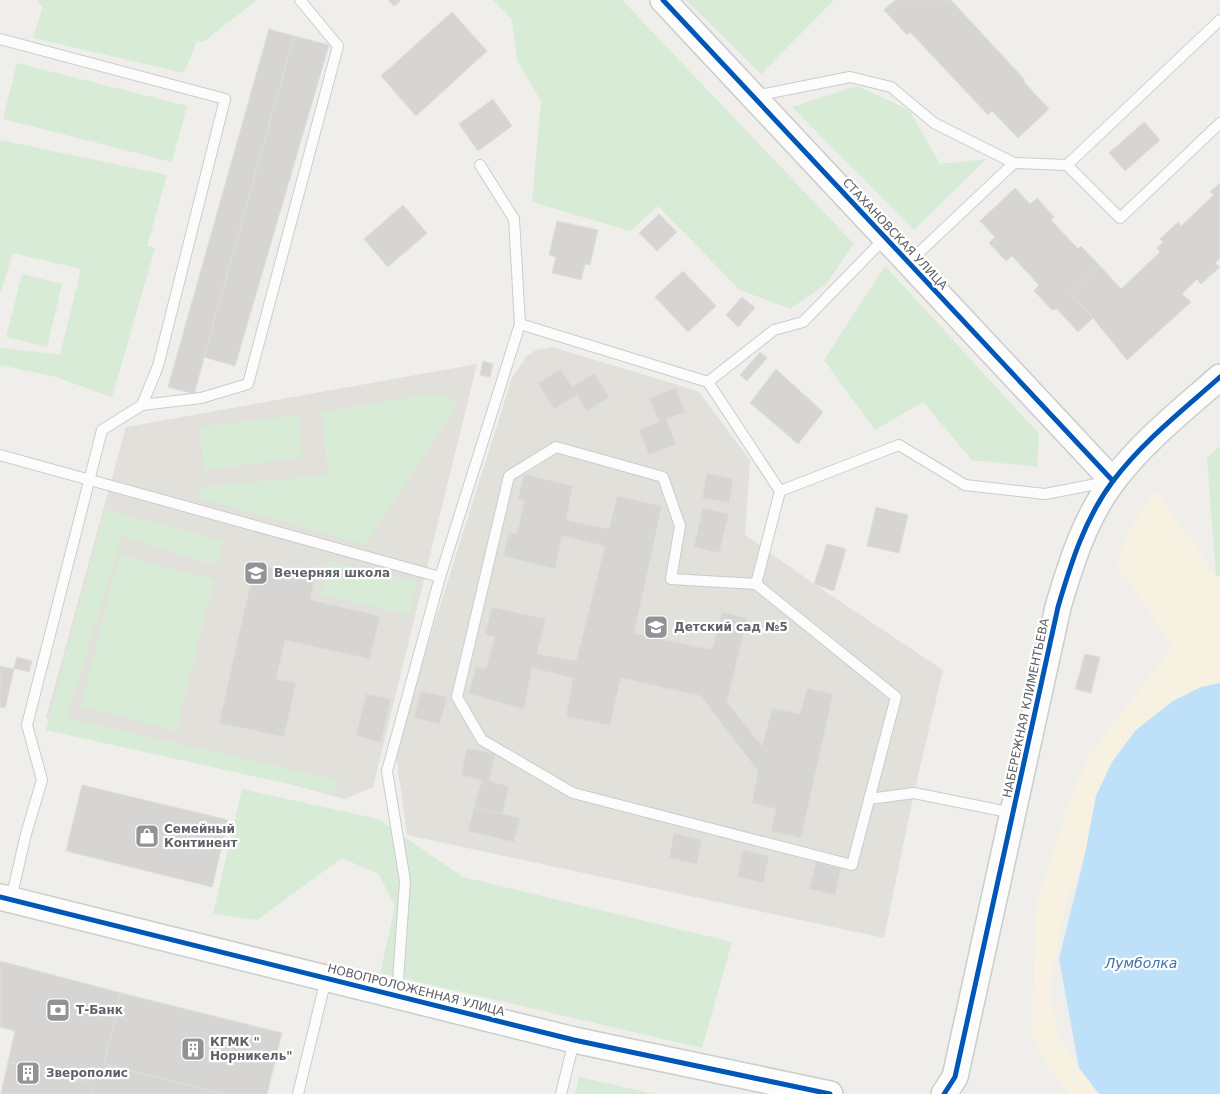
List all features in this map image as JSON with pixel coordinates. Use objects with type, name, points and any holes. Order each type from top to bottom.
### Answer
[{"type":"street","name":"СТАХАНОВСКАЯ УЛИЦА","points":[[663,0],[1113,481]]},
{"type":"street","name":"НАБЕРЕЖНАЯ КЛИМЕНТЬЕВА","points":[[950,1088],[1014,813],[1058,607],[1071,562],[1090,520],[1113,481],[1151,439],[1220,377]]},
{"type":"street","name":"НОВОПРОЛОЖЕННАЯ УЛИЦА","points":[[6,898],[771,1088],[830,1094]]},
{"type":"lane","points":[[6,898],[42,780],[27,724],[102,430],[142,405],[201,398],[248,384],[338,46],[300,0]]},
{"type":"lane","points":[[1067,165],[1220,20]]},
{"type":"lane","points":[[0,38],[225,99],[158,366],[142,405]]},
{"type":"lane","points":[[752,96],[850,78],[892,87],[934,123],[1014,163],[1067,165],[1120,218],[1220,123]]},
{"type":"lane","points":[[908,263],[1014,163]]},
{"type":"lane","points":[[397,996],[406,880],[387,771],[440,577],[520,324],[514,219],[480,165]]},
{"type":"lane","points":[[708,382],[774,330],[803,322],[885,238]]},
{"type":"lane","points":[[520,324],[708,382],[780,491],[756,584]]},
{"type":"lane","points":[[780,491],[899,445],[965,485],[1045,494],[1113,481]]},
{"type":"lane","points":[[556,447],[664,478],[680,526],[671,579],[756,584],[896,697],[869,799],[852,865],[574,793],[482,740],[457,697],[509,476],[556,447]]},
{"type":"lane","points":[[0,455],[440,577]]},
{"type":"lane","points":[[869,799],[914,793],[1014,813]]},
{"type":"lane","points":[[298,1094],[326,978]]},
{"type":"lane","points":[[561,1094],[574,1040]]},
{"type":"shaded area","name":"Детский сад №5","points":[[552,347],[698,391],[750,460],[745,535],[814,584],[943,670],[914,793],[884,938],[407,835],[395,748],[512,378],[526,357],[536,350]]},
{"type":"shaded area","name":"Вечерняя школа","points":[[477,364],[373,787],[345,799],[46,718],[126,427]]},
{"type":"green space","points":[[39,0],[257,0],[203,42],[197,41],[184,73],[33,38],[43,6],[38,4]]},
{"type":"green space","points":[[493,0],[622,0],[854,244],[826,284],[790,309],[740,290],[658,206],[630,231],[532,202],[541,101],[517,61],[512,19]]},
{"type":"green space","points":[[686,0],[834,0],[761,74]]},
{"type":"green space","points":[[17,63],[187,106],[172,162],[3,119]]},
{"type":"green space","points":[[857,86],[909,110],[940,164],[986,159],[914,230],[792,107]]},
{"type":"green space","points":[[0,140],[167,175],[147,246],[155,248],[112,397],[56,377],[0,365],[0,348],[60,355],[81,269],[13,253],[0,294]]},
{"type":"green space","points":[[885,266],[1039,434],[1037,467],[972,460],[923,402],[875,430],[824,360]]},
{"type":"green space","points":[[22,274],[62,284],[47,347],[6,337]]},
{"type":"green space","points":[[437,393],[458,403],[366,545],[197,498],[201,487],[328,475],[322,412]]},
{"type":"green space","points":[[298,415],[303,457],[204,470],[199,427]]},
{"type":"green space","points":[[1220,446],[1220,577],[1216,576],[1207,458]]},
{"type":"green space","points":[[105,509],[223,541],[217,566],[122,536],[67,718],[338,780],[334,794],[46,730]]},
{"type":"green space","points":[[119,555],[214,580],[176,731],[81,706]]},
{"type":"green space","points":[[328,561],[417,582],[410,615],[320,594]]},
{"type":"green space","points":[[242,789],[378,819],[463,877],[732,942],[702,1048],[380,973],[395,907],[379,874],[342,858],[257,920],[213,914]]},
{"type":"green space","points":[[579,1077],[654,1094],[575,1094]]},
{"type":"sand","points":[[1157,491],[1216,576],[1220,577],[1220,683],[1201,687],[1173,701],[1136,730],[1096,796],[1085,854],[1065,907],[1049,992],[1058,1035],[1079,1068],[1099,1094],[1070,1094],[1047,1066],[1032,1036],[1036,908],[1068,803],[1090,754],[1173,646],[1116,565],[1132,525]]},
{"type":"water","name":"Лумболка","points":[[1220,683],[1220,1094],[1099,1094],[1079,1068],[1059,959],[1085,854],[1096,796],[1112,762],[1136,730],[1173,701],[1201,687]]},
{"type":"building","points":[[388,0],[401,0],[394,6]]},
{"type":"building","points":[[895,0],[951,0],[1025,80],[1023,81],[1049,109],[1018,138],[992,111],[988,115],[910,32],[907,35],[884,10]]},
{"type":"building","points":[[452,12],[487,51],[416,116],[381,76]]},
{"type":"building","points":[[269,29],[294,36],[194,394],[168,387]]},
{"type":"building","points":[[294,36],[329,45],[235,366],[204,357]]},
{"type":"building","points":[[493,99],[512,126],[478,151],[459,124]]},
{"type":"building","points":[[1144,122],[1160,140],[1125,171],[1109,153]]},
{"type":"building","points":[[1220,183],[1220,258],[1215,263],[1220,267],[1201,284],[1197,279],[1182,294],[1191,302],[1127,360],[1070,293],[1100,266],[1121,289],[1160,252],[1157,248],[1163,242],[1160,239],[1178,222],[1181,226],[1214,195],[1210,192]]},
{"type":"building","points":[[1015,188],[1030,204],[1037,198],[1054,217],[1051,220],[1063,233],[1078,249],[1081,246],[1100,266],[1070,293],[1093,318],[1078,332],[1057,309],[1052,310],[1034,291],[1039,285],[1012,256],[1006,261],[989,243],[995,237],[980,221]]},
{"type":"building","points":[[403,205],[427,233],[388,267],[364,239]]},
{"type":"building","points":[[659,214],[677,232],[657,251],[639,233]]},
{"type":"building","points":[[557,221],[598,230],[590,265],[585,264],[581,280],[552,273],[556,257],[549,255]]},
{"type":"building","points":[[683,271],[716,306],[688,332],[655,297]]},
{"type":"building","points":[[742,297],[755,308],[738,327],[726,315]]},
{"type":"building","points":[[760,352],[767,358],[747,381],[740,375]]},
{"type":"building","points":[[483,361],[493,364],[490,377],[480,375]]},
{"type":"building","points":[[561,369],[572,387],[594,373],[609,397],[587,411],[577,395],[554,409],[538,383]]},
{"type":"building","points":[[776,369],[823,412],[798,444],[750,403]]},
{"type":"building","points":[[676,388],[685,412],[666,419],[676,444],[649,455],[639,430],[659,422],[649,398]]},
{"type":"building","points":[[707,473],[733,479],[729,503],[702,498]]},
{"type":"building","points":[[524,474],[573,486],[566,520],[609,529],[617,496],[662,506],[634,633],[712,650],[722,612],[747,618],[727,702],[762,746],[772,708],[800,714],[807,688],[833,694],[801,838],[771,831],[776,809],[752,803],[758,771],[701,696],[621,678],[610,725],[566,717],[573,678],[532,668],[524,709],[469,694],[476,667],[486,669],[495,637],[485,634],[492,607],[546,619],[537,654],[576,661],[605,546],[562,536],[555,569],[503,556],[509,532],[517,534],[524,501],[518,499]]},
{"type":"building","points":[[876,507],[908,515],[899,553],[867,546]]},
{"type":"building","points":[[703,508],[729,514],[719,553],[694,547]]},
{"type":"building","points":[[827,544],[846,549],[834,591],[814,584]]},
{"type":"building","points":[[255,564],[315,577],[310,600],[380,616],[370,659],[285,640],[276,679],[296,683],[284,737],[219,723]]},
{"type":"building","points":[[1085,654],[1100,657],[1091,693],[1075,689]]},
{"type":"building","points":[[17,657],[32,661],[29,672],[14,668]]},
{"type":"building","points":[[0,666],[14,669],[5,708],[0,707]]},
{"type":"building","points":[[421,691],[447,697],[440,724],[414,718]]},
{"type":"building","points":[[366,694],[391,699],[381,742],[356,736]]},
{"type":"building","points":[[467,748],[495,754],[489,781],[509,786],[502,814],[474,807],[482,780],[461,775]]},
{"type":"building","name":"Семейный Континент","points":[[82,785],[228,820],[212,887],[66,851]]},
{"type":"building","points":[[474,807],[520,818],[514,842],[468,831]]},
{"type":"building","points":[[674,833],[702,840],[697,864],[669,858]]},
{"type":"building","points":[[743,850],[769,856],[763,883],[737,877]]},
{"type":"building","points":[[816,862],[841,868],[835,895],[809,889]]},
{"type":"building","name":"Т-Банк","points":[[0,961],[121,993],[104,1064],[225,1094],[92,1094],[94,1084],[8,1062],[15,1031],[0,1027]]},
{"type":"building","name":"КГМК \" Норникель\"","points":[[121,993],[282,1033],[267,1094],[225,1094],[104,1064]]},
{"type":"building","name":"Зверополис","points":[[8,1062],[94,1084],[92,1094],[1,1094]]},
{"type":"cycle path","points":[[663,0],[1113,481]]},
{"type":"cycle path","points":[[944,1094],[955,1077],[1058,607],[1080,541],[1094,510],[1125,466],[1164,426],[1220,377]]},
{"type":"cycle path","points":[[0,897],[574,1040],[830,1094]]},
{"type":"place","name":"Вечерняя школа","points":[[256,573]]},
{"type":"place","name":"Детский сад №5","points":[[656,627]]},
{"type":"place","name":"Семейный Континент","points":[[147,836]]},
{"type":"place","name":"Т-Банк","points":[[58,1010]]},
{"type":"place","name":"КГМК \" Норникель\"","points":[[193,1049]]},
{"type":"place","name":"Зверополис","points":[[28,1073]]}]
